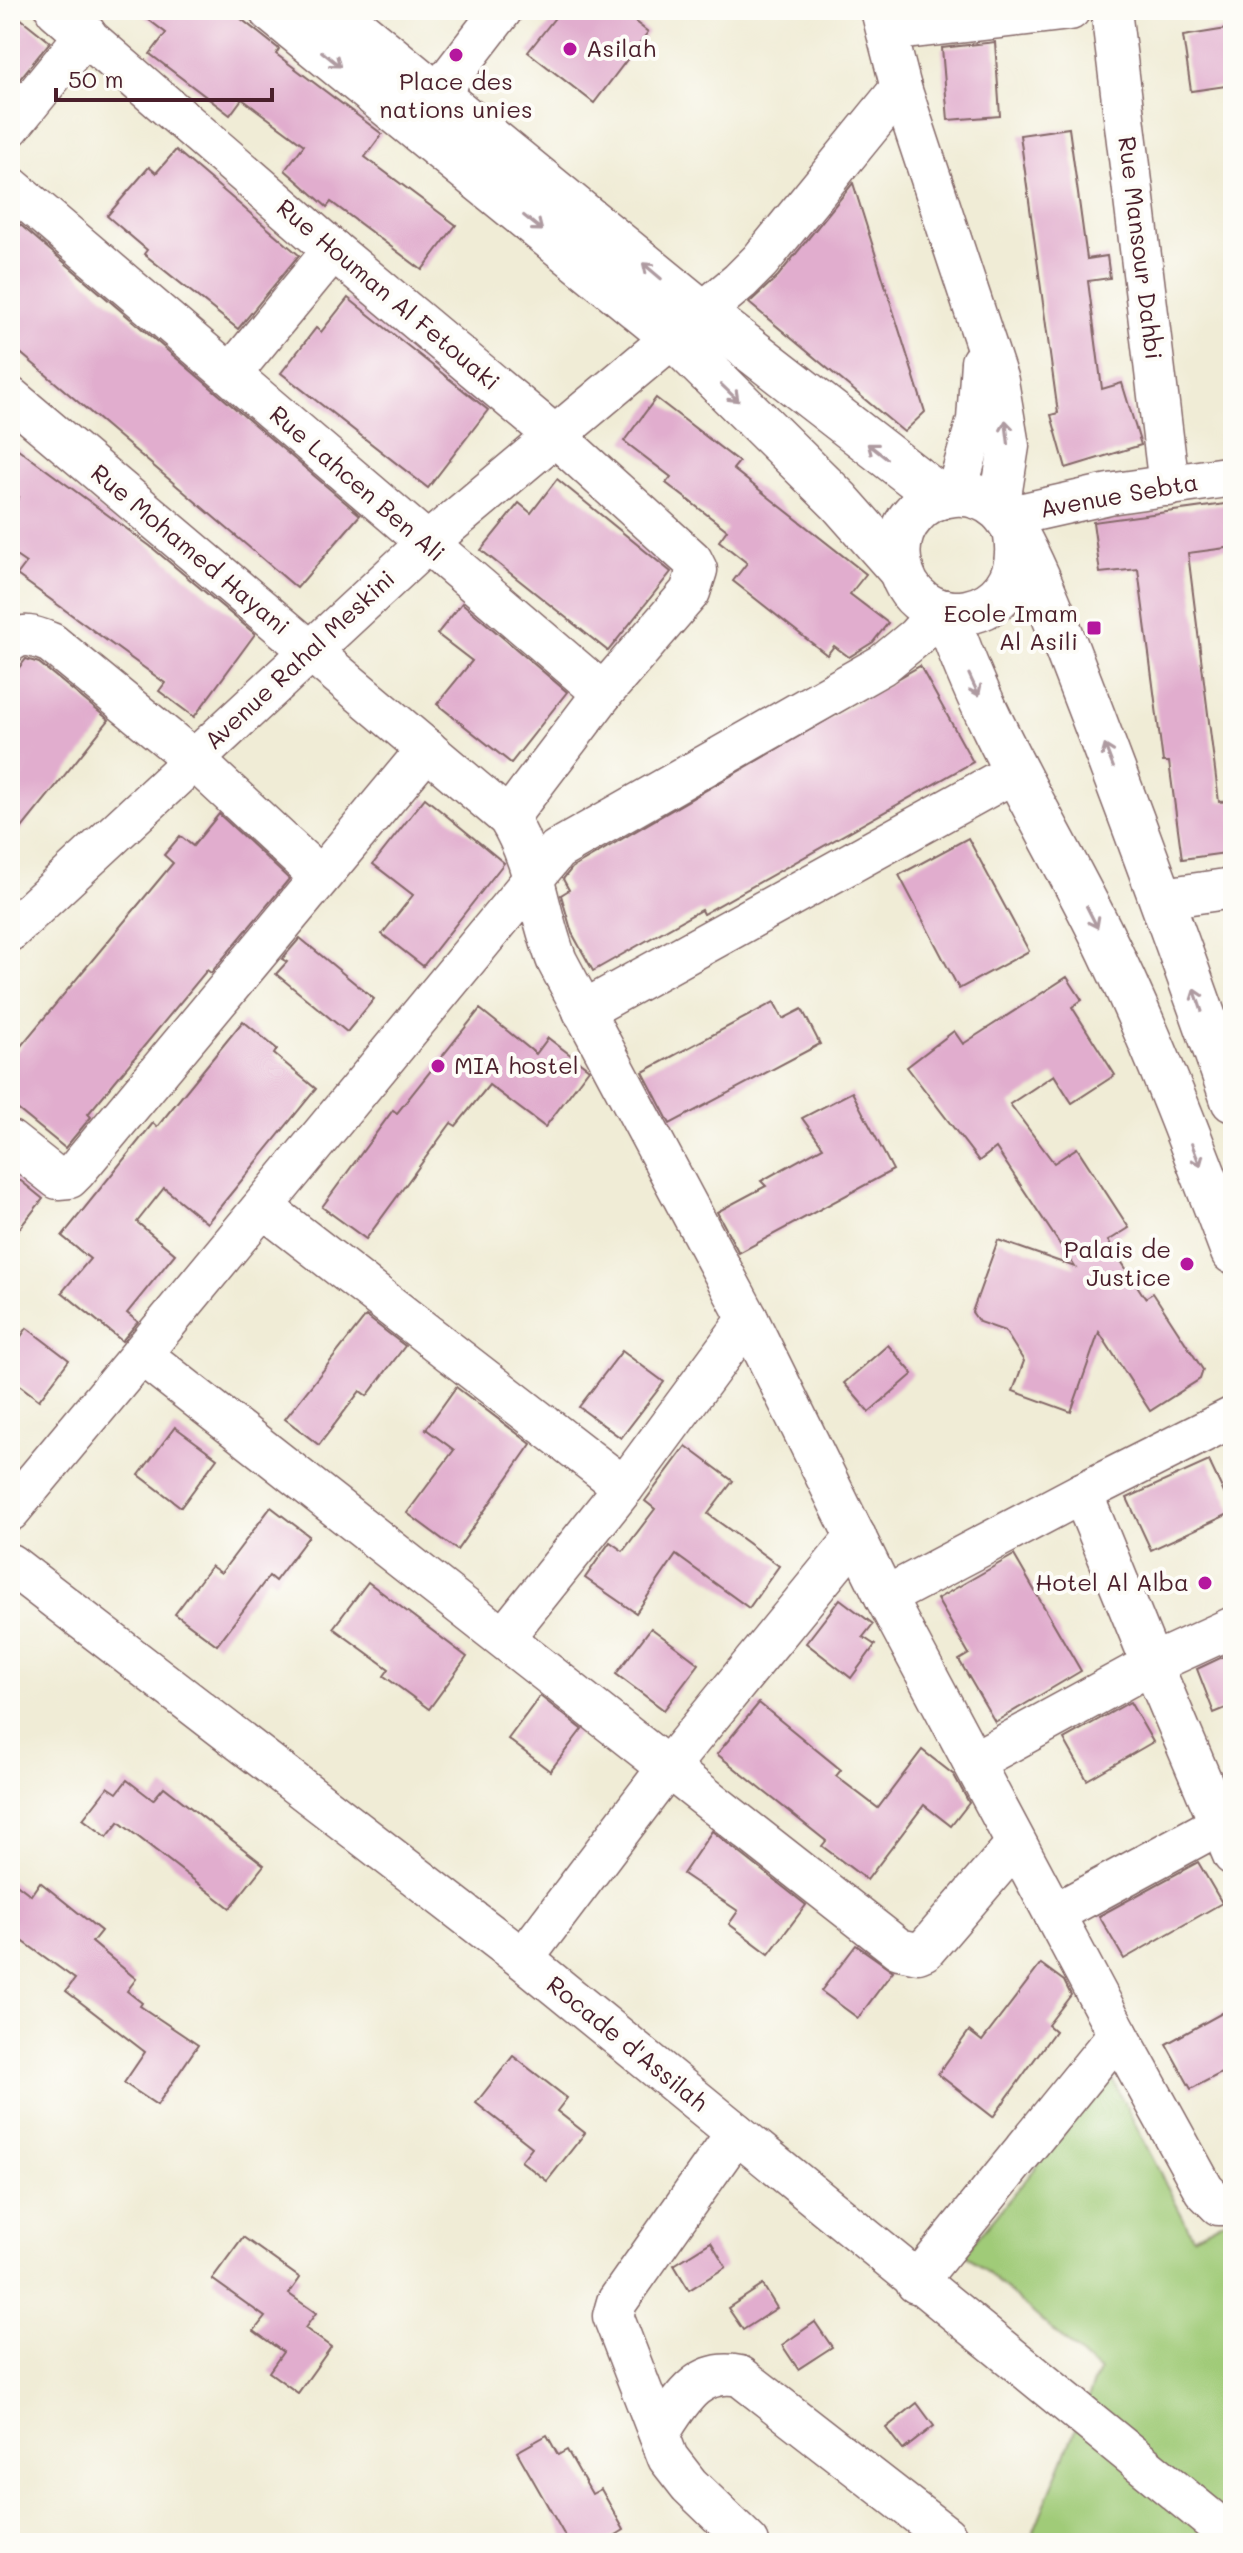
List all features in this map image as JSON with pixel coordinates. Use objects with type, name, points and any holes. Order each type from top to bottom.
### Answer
[{"type":"main road","points":[[271,10],[688,325],[948,495],[986,500],[1007,520],[1058,625],[1163,898],[1233,1100]]},
{"type":"main road","points":[[333,10],[438,93],[688,325],[901,571],[915,595],[943,612],[981,609],[997,600],[1016,571],[1019,553],[1007,520]]},
{"type":"main road","points":[[901,571],[898,556],[905,526],[926,503],[948,495]]},
{"type":"main road","points":[[943,612],[1017,771],[1100,932],[1170,1084],[1233,1252]]},
{"type":"street","points":[[438,93],[502,10]]},
{"type":"street","points":[[1007,520],[1009,446],[998,381],[982,342],[901,88],[885,20],[1070,10]]},
{"type":"street","name":"Rue Mansour Dahbi","points":[[1111,10],[1169,486]]},
{"type":"street","points":[[10,127],[71,22]]},
{"type":"street","name":"Rue Houman Al Fetouaki","points":[[71,22],[333,250],[554,435],[692,560],[697,570],[690,592],[603,693]]},
{"type":"street","name":"Avenue Rahal Meskini","points":[[10,931],[426,544],[760,261],[901,88]]},
{"type":"street","name":"Rue Lahcen Ben Ali","points":[[10,186],[603,693]]},
{"type":"street","points":[[231,374],[333,250]]},
{"type":"street","points":[[948,495],[977,420],[982,342]]},
{"type":"street","name":"Rue Mohamed Hayani","points":[[10,397],[508,818],[520,837],[534,874],[549,940],[583,1011],[748,1319],[885,1597],[1204,2190],[1219,2205],[1233,2205]]},
{"type":"street","name":"Avenue Sebta","points":[[1007,520],[1109,494],[1233,476]]},
{"type":"street","points":[[10,1511],[264,1208],[534,874],[557,850],[882,665],[943,612]]},
{"type":"street","points":[[10,642],[17,636],[32,635],[51,643],[193,759],[320,877]]},
{"type":"street","points":[[508,818],[603,693]]},
{"type":"street","points":[[10,1141],[52,1176],[69,1178],[427,749]]},
{"type":"street","points":[[583,1011],[1017,771]]},
{"type":"street","points":[[1163,898],[1233,888]]},
{"type":"street","points":[[264,1208],[624,1487]]},
{"type":"street","points":[[505,1636],[624,1487],[748,1319]]},
{"type":"street","points":[[141,1354],[505,1636],[899,1949],[918,1953],[932,1944],[1016,1844]]},
{"type":"street","points":[[885,1597],[1233,1417]]},
{"type":"street","points":[[1054,1914],[1228,1832],[1152,1664],[1082,1493]]},
{"type":"street","points":[[523,1959],[669,1766],[856,1537]]},
{"type":"street","name":"Rocade d'Assilah","points":[[10,1564],[523,1959],[916,2283],[1233,2538]]},
{"type":"street","points":[[973,1762],[1152,1664],[1233,1627]]},
{"type":"street","points":[[916,2283],[1118,2034]]},
{"type":"street","points":[[736,2133],[617,2302],[613,2316],[677,2473],[714,2528],[749,2543]]},
{"type":"street","points":[[659,2434],[685,2393],[708,2376],[725,2373],[740,2376],[946,2536],[949,2543]]},
{"type":"green space","points":[[1111,2077],[1193,2237],[1233,2216],[1233,2543],[1029,2543],[1099,2371],[965,2253]]},
{"type":"building","points":[[10,10],[50,42],[10,91]]},
{"type":"building","points":[[136,10],[230,10],[279,49],[276,54],[382,134],[365,157],[456,225],[422,270],[331,202],[327,207],[285,170],[304,145],[242,99],[230,115],[150,54],[166,33]]},
{"type":"building","points":[[561,10],[620,10],[648,32],[594,103],[528,52]]},
{"type":"building","points":[[1233,28],[1233,85],[1191,91],[1183,36]]},
{"type":"building","points":[[995,42],[1000,116],[948,120],[942,48]]},
{"type":"building","points":[[1069,128],[1087,259],[1107,256],[1110,278],[1088,281],[1102,389],[1122,383],[1141,445],[1066,468],[1051,415],[1058,413],[1020,135]]},
{"type":"building","points":[[176,150],[299,255],[238,329],[144,254],[147,250],[107,216],[149,167],[156,173]]},
{"type":"building","points":[[853,183],[925,412],[904,432],[749,303],[778,276]]},
{"type":"building","points":[[10,216],[360,515],[297,588],[10,344]]},
{"type":"building","points":[[348,298],[488,410],[428,488],[281,373],[316,328],[321,332]]},
{"type":"building","points":[[656,398],[739,462],[733,469],[866,574],[850,594],[888,623],[873,642],[849,657],[834,646],[827,655],[733,581],[747,563],[719,541],[727,530],[666,483],[671,477],[624,441]]},
{"type":"building","points":[[10,443],[150,546],[255,634],[194,717],[159,691],[165,683],[17,575],[26,563],[10,552],[10,510],[19,497],[10,491]]},
{"type":"building","points":[[557,479],[671,572],[608,651],[481,550],[519,503],[531,513]]},
{"type":"building","points":[[1233,503],[1233,547],[1188,553],[1219,802],[1233,801],[1233,852],[1182,859],[1169,762],[1163,762],[1138,569],[1100,573],[1093,522]]},
{"type":"building","points":[[462,603],[567,692],[511,763],[437,704],[472,661],[437,634]]},
{"type":"building","points":[[26,659],[39,663],[109,720],[10,843],[10,679]]},
{"type":"building","points":[[920,666],[973,762],[703,914],[701,910],[593,971],[572,933],[561,895],[569,890],[563,879],[572,868]]},
{"type":"building","points":[[425,798],[504,863],[423,966],[382,934],[413,895],[373,864]]},
{"type":"building","points":[[219,814],[289,879],[211,973],[207,970],[88,1114],[91,1117],[65,1148],[10,1103],[10,1059],[173,863],[164,855],[180,836],[193,846]]},
{"type":"building","points":[[968,838],[1029,951],[959,989],[899,875]]},
{"type":"building","points":[[300,938],[374,999],[347,1032],[276,974],[287,962],[282,959]]},
{"type":"building","points":[[1067,977],[1082,1000],[1072,1007],[1115,1075],[1072,1103],[1054,1075],[1010,1104],[1054,1163],[1077,1148],[1129,1228],[1108,1241],[1145,1298],[1153,1293],[1203,1370],[1200,1379],[1150,1411],[1099,1332],[1071,1412],[1013,1391],[1024,1361],[1005,1331],[979,1322],[972,1312],[998,1240],[1075,1267],[996,1148],[979,1161],[907,1067],[954,1031],[963,1044]]},
{"type":"building","points":[[774,1002],[783,1019],[802,1009],[820,1044],[670,1124],[643,1072]]},
{"type":"building","points":[[480,1009],[536,1054],[548,1038],[589,1069],[545,1127],[489,1085],[456,1126],[451,1123],[366,1239],[322,1207],[393,1110],[397,1113]]},
{"type":"building","points":[[243,1021],[277,1049],[274,1054],[316,1089],[207,1223],[164,1188],[137,1222],[175,1254],[127,1313],[138,1322],[122,1341],[62,1292],[90,1259],[62,1236],[153,1123],[157,1127]]},
{"type":"building","points":[[852,1092],[893,1170],[739,1253],[717,1212],[766,1186],[761,1181],[823,1147],[802,1118]]},
{"type":"building","points":[[10,1172],[43,1199],[10,1240]]},
{"type":"building","points":[[366,1316],[405,1346],[367,1396],[360,1391],[319,1445],[285,1419]]},
{"type":"building","points":[[27,1328],[69,1360],[39,1400],[10,1378],[10,1352]]},
{"type":"building","points":[[888,1345],[913,1374],[869,1412],[844,1383]]},
{"type":"building","points":[[622,1351],[664,1382],[621,1438],[579,1407]]},
{"type":"building","points":[[456,1387],[531,1444],[457,1550],[407,1513],[454,1450],[426,1429]]},
{"type":"building","points":[[175,1427],[217,1458],[181,1507],[139,1475]]},
{"type":"building","points":[[686,1446],[733,1481],[708,1514],[779,1566],[749,1608],[676,1555],[636,1613],[585,1578],[610,1542],[623,1551],[655,1509],[645,1501]]},
{"type":"building","points":[[1209,1461],[1233,1512],[1151,1550],[1127,1498]]},
{"type":"building","points":[[271,1507],[309,1536],[275,1581],[269,1576],[217,1645],[175,1614],[211,1566],[221,1573]]},
{"type":"building","points":[[1014,1555],[1081,1671],[995,1722],[959,1660],[969,1654],[937,1599]]},
{"type":"building","points":[[368,1582],[467,1657],[429,1709],[384,1676],[389,1669],[333,1628]]},
{"type":"building","points":[[840,1599],[873,1624],[863,1637],[875,1645],[851,1678],[806,1643]]},
{"type":"building","points":[[651,1628],[699,1664],[664,1710],[616,1674]]},
{"type":"building","points":[[1233,1652],[1233,1705],[1214,1713],[1197,1669]]},
{"type":"building","points":[[540,1696],[582,1729],[550,1771],[508,1739]]},
{"type":"building","points":[[1130,1702],[1153,1742],[1087,1780],[1064,1739]]},
{"type":"building","points":[[759,1703],[841,1770],[836,1776],[878,1808],[922,1750],[954,1775],[969,1803],[951,1826],[924,1805],[867,1880],[822,1846],[826,1841],[717,1754]]},
{"type":"building","points":[[127,1780],[153,1800],[164,1787],[264,1865],[230,1908],[119,1822],[107,1837],[83,1819],[108,1787],[117,1793]]},
{"type":"building","points":[[712,1831],[806,1905],[769,1954],[729,1924],[738,1911],[683,1874]]},
{"type":"building","points":[[1198,1862],[1222,1903],[1124,1959],[1099,1916]]},
{"type":"building","points":[[10,1879],[31,1895],[40,1882],[101,1931],[92,1942],[136,1979],[127,1991],[142,2003],[140,2006],[198,2045],[157,2105],[124,2083],[145,2052],[66,1991],[75,1979],[10,1932]]},
{"type":"building","points":[[856,1945],[893,1971],[858,2018],[821,1991]]},
{"type":"building","points":[[1041,1964],[1064,1981],[1071,1995],[1048,2025],[1055,2031],[993,2117],[938,2074],[969,2031],[982,2041]]},
{"type":"building","points":[[1233,2007],[1233,2067],[1191,2089],[1166,2044]]},
{"type":"building","points":[[513,2056],[567,2098],[557,2111],[585,2133],[547,2181],[521,2161],[532,2147],[476,2103]]},
{"type":"building","points":[[243,2237],[300,2278],[289,2294],[316,2313],[305,2328],[331,2347],[298,2393],[269,2372],[283,2352],[254,2331],[265,2317],[212,2279]]},
{"type":"building","points":[[711,2242],[726,2267],[689,2290],[674,2265]]},
{"type":"building","points":[[763,2285],[777,2308],[743,2330],[728,2308]]},
{"type":"building","points":[[815,2322],[832,2347],[798,2369],[782,2345]]},
{"type":"building","points":[[917,2403],[934,2426],[903,2450],[886,2428]]},
{"type":"building","points":[[547,2435],[558,2455],[567,2450],[592,2494],[601,2489],[624,2530],[603,2543],[569,2543],[517,2452]]},
{"type":"place","name":"Asilah","points":[[570,49]]},
{"type":"place","name":"Place des nations unies","points":[[456,55]]},
{"type":"place","name":"Ecole Imam Al Asili","points":[[1094,628]]},
{"type":"place","name":"MIA hostel","points":[[438,1066]]},
{"type":"place","name":"Palais de Justice","points":[[1187,1264]]},
{"type":"place","name":"Hotel Al Alba","points":[[1205,1583]]}]
